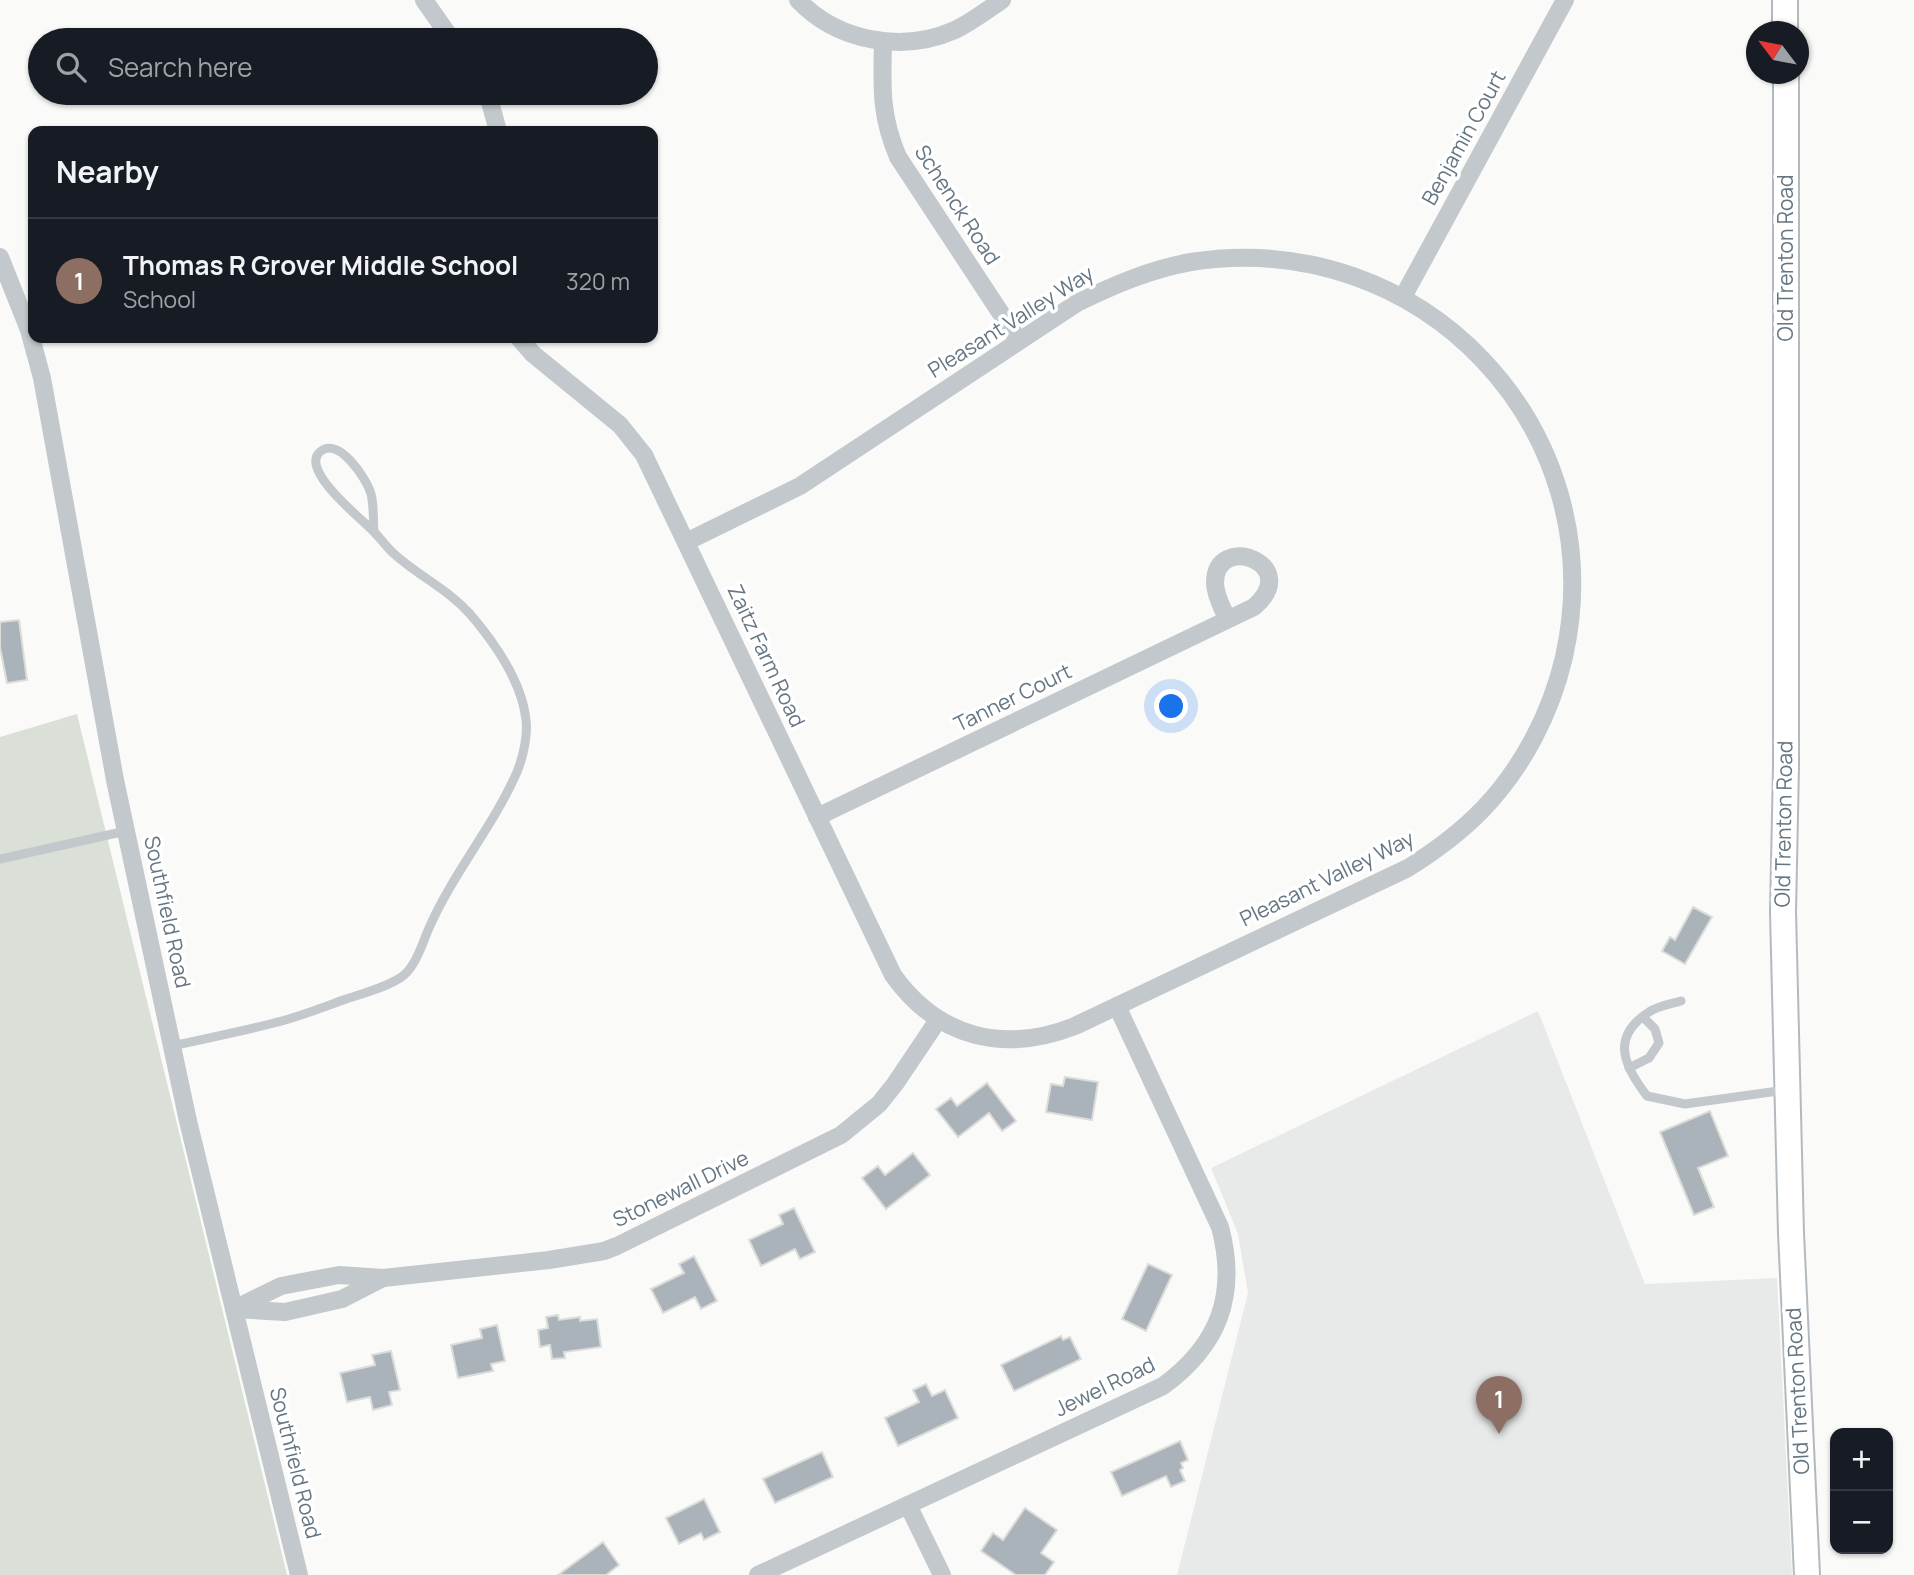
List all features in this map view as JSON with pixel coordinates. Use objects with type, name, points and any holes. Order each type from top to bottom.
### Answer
[{"type":"main road","points":[[1785,0],[1785,21]]},
{"type":"main road","name":"Old Trenton Road","points":[[1786,84],[1786,766],[1783,912],[1791,1233],[1807,1575]]},
{"type":"street","points":[[424,0],[444,28]]},
{"type":"street","points":[[799,0],[823,21],[842,31],[883,42],[929,39],[952,31],[1002,0]]},
{"type":"street","name":"Benjamin Court","points":[[1403,297],[1565,0]]},
{"type":"street","name":"Schenck Road","points":[[883,42],[883,114],[898,157],[1019,341]]},
{"type":"street","points":[[491,105],[497,126]]},
{"type":"street","name":"Southfield Road","points":[[0,257],[28,327]]},
{"type":"street","name":"Pleasant Valley Way","points":[[686,542],[800,486],[1077,303],[1115,285],[1176,266],[1225,258],[1261,257],[1332,268],[1403,297],[1429,313],[1484,360],[1531,425],[1556,482],[1567,528],[1572,562],[1568,639],[1546,715],[1528,750],[1483,809],[1436,849],[1408,868],[1065,1030],[1033,1039],[1008,1041],[960,1031],[938,1020]]},
{"type":"street","name":"Southfield Road","points":[[33,343],[43,378],[126,831],[172,1046],[299,1575]]},
{"type":"street","name":"Zaitz Farm Road","points":[[523,343],[533,354],[620,425],[644,455],[892,975],[918,1005],[938,1020]]},
{"type":"street","name":"Tanner Court","points":[[817,817],[1227,619]]},
{"type":"street","name":"Jewel Road","points":[[758,1575],[1163,1386],[1196,1358],[1208,1341],[1219,1320],[1225,1298],[1228,1275],[1226,1249],[1220,1227],[1117,1006]]},
{"type":"street","name":"Stonewall Drive","points":[[234,1309],[281,1286],[339,1275],[383,1278],[550,1260],[617,1247],[841,1135],[878,1104],[895,1084],[938,1020]]},
{"type":"street","name":"Stonewall Drive","points":[[234,1309],[285,1312],[342,1299],[383,1278]]},
{"type":"street","points":[[908,1505],[942,1575]]},
{"type":"lane","points":[[172,1046],[273,1024],[364,993],[403,976],[421,946],[450,885],[500,805],[518,769],[525,743],[526,721],[519,690],[500,656],[470,615],[449,593],[392,551],[325,483],[315,467],[315,458],[320,452],[327,448],[337,449],[367,482],[371,496],[373,531]]},
{"type":"lane","points":[[0,859],[126,831]]},
{"type":"lane","points":[[1681,1001],[1650,1011],[1632,1027],[1623,1043],[1625,1058],[1633,1078],[1647,1096],[1685,1104],[1787,1090]]},
{"type":"lane","points":[[1629,1068],[1649,1058],[1659,1043],[1656,1029],[1643,1017]]},
{"type":"shaded area","points":[[77,714],[287,1575],[0,1575],[0,737]]},
{"type":"shaded area","points":[[1538,1011],[1645,1284],[1777,1278],[1792,1575],[1177,1575],[1248,1293],[1238,1234],[1211,1168]]},
{"type":"building","points":[[19,620],[27,680],[7,683],[0,647],[0,622]]},
{"type":"building","points":[[1693,907],[1712,917],[1685,964],[1662,951],[1670,937],[1675,940]]},
{"type":"building","points":[[1065,1077],[1098,1082],[1092,1120],[1046,1112],[1051,1084],[1063,1086]]},
{"type":"building","points":[[987,1083],[1016,1121],[1002,1131],[989,1113],[958,1137],[936,1109],[951,1098],[957,1106]]},
{"type":"building","points":[[1710,1111],[1728,1156],[1698,1168],[1714,1207],[1694,1215],[1660,1132]]},
{"type":"building","points":[[913,1153],[930,1175],[886,1209],[862,1178],[878,1166],[885,1175]]},
{"type":"building","points":[[794,1208],[815,1252],[800,1259],[795,1249],[761,1266],[749,1240],[783,1224],[779,1215]]},
{"type":"building","points":[[694,1256],[717,1301],[701,1309],[695,1297],[663,1313],[651,1289],[684,1273],[679,1264]]},
{"type":"building","points":[[1148,1264],[1172,1275],[1146,1331],[1122,1319]]},
{"type":"building","points":[[558,1315],[559,1320],[580,1317],[580,1321],[597,1319],[601,1347],[564,1352],[565,1358],[552,1359],[550,1345],[540,1347],[538,1330],[548,1328],[546,1317]]},
{"type":"building","points":[[497,1325],[505,1361],[491,1364],[493,1371],[458,1378],[451,1345],[482,1338],[480,1329]]},
{"type":"building","points":[[1061,1336],[1063,1340],[1070,1337],[1081,1359],[1014,1391],[1001,1365]]},
{"type":"building","points":[[391,1351],[400,1390],[389,1392],[392,1405],[373,1410],[370,1397],[347,1402],[340,1373],[375,1365],[372,1355]]},
{"type":"building","points":[[926,1384],[932,1396],[945,1390],[958,1418],[898,1446],[885,1418],[919,1402],[913,1390]]},
{"type":"building","points":[[1180,1441],[1188,1460],[1181,1463],[1183,1468],[1180,1470],[1185,1481],[1171,1487],[1166,1476],[1122,1496],[1111,1472]]},
{"type":"building","points":[[822,1452],[833,1477],[775,1503],[763,1479]]},
{"type":"building","points":[[704,1499],[720,1532],[704,1540],[701,1533],[679,1544],[666,1518]]},
{"type":"building","points":[[1025,1508],[1057,1530],[1041,1553],[1054,1562],[1045,1575],[1016,1575],[981,1551],[993,1533],[1003,1540]]},
{"type":"building","points":[[603,1542],[619,1565],[606,1575],[558,1575]]},
{"type":"place","name":"Thomas R Grover Middle School","points":[[1499,1434]]}]
